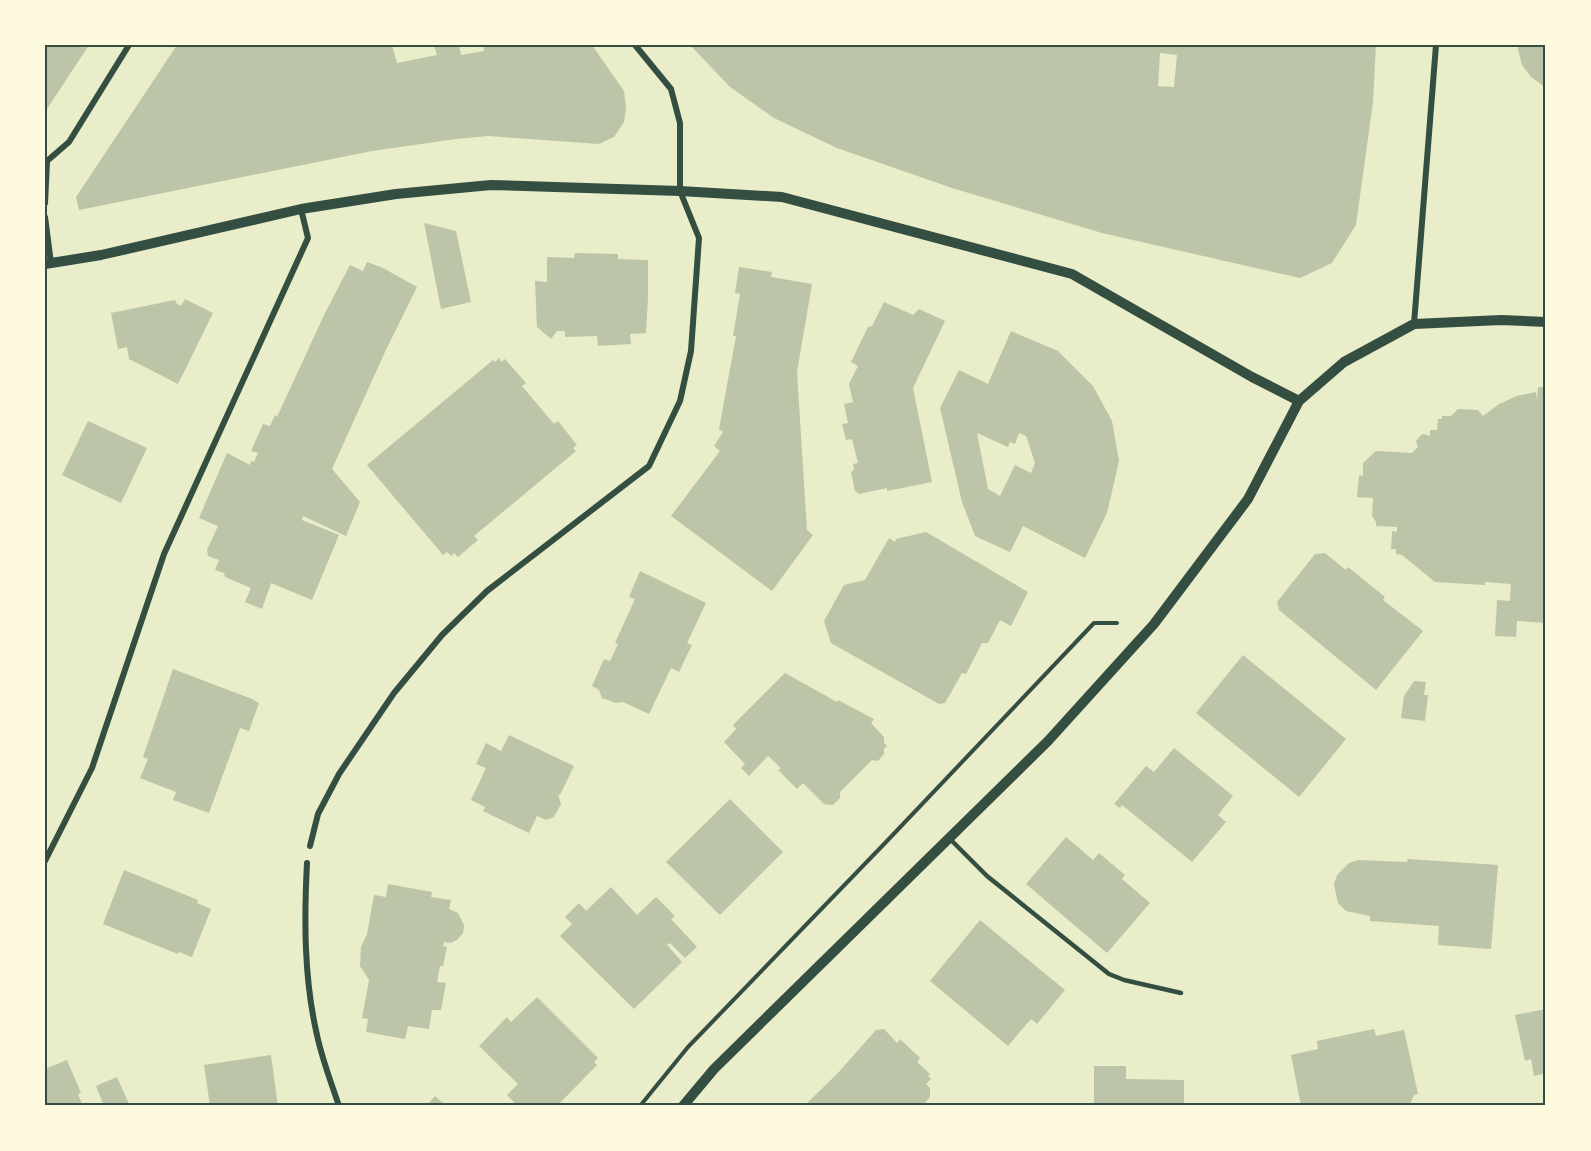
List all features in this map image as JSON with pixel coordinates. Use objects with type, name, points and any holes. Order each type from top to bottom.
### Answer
[{"type":"street","points":[[45,202],[47,160],[69,142],[129,45]]},
{"type":"street","points":[[310,846],[318,814],[339,774],[394,693],[442,635],[487,591],[649,466],[680,401],[691,351],[699,238],[680,191],[680,123],[671,89],[634,45]]},
{"type":"street","points":[[1414,324],[1436,45]]},
{"type":"street","points":[[45,218],[48,264],[101,255],[301,209],[396,194],[491,185],[782,197],[1072,274],[1252,377],[1299,401]]},
{"type":"street","points":[[45,861],[92,768],[164,554],[308,238],[301,209]]},
{"type":"street","points":[[683,1106],[714,1069],[1048,741],[1154,624],[1248,499],[1299,401],[1344,362],[1414,324],[1501,320],[1546,322]]},
{"type":"street","points":[[307,863],[306,940],[309,988],[317,1035],[339,1106]]},
{"type":"lane","points":[[949,837],[987,876],[1109,974],[1124,980],[1181,993]]},
{"type":"path","points":[[640,1106],[688,1047],[887,842],[1094,623],[1154,624]]},
{"type":"building","points":[[45,45],[89,45],[45,112]]},
{"type":"building","points":[[177,45],[337,45],[337,47],[392,45],[397,63],[437,55],[434,45],[459,45],[461,55],[484,51],[483,45],[592,45],[624,91],[626,107],[624,122],[614,137],[599,144],[488,136],[456,139],[372,151],[79,210],[76,197]]},
{"type":"building","points":[[690,45],[1376,45],[1373,102],[1356,225],[1332,263],[1300,278],[1102,233],[952,188],[837,148],[774,118],[730,87]],"holes":[[[1160,53],[1177,55],[1174,87],[1158,86]]]},
{"type":"building","points":[[1517,45],[1546,45],[1546,88],[1531,77],[1522,65]]},
{"type":"building","points":[[424,223],[456,231],[471,302],[441,309]]},
{"type":"building","points":[[575,253],[618,254],[618,259],[648,260],[646,333],[630,334],[631,344],[598,346],[597,336],[565,337],[565,331],[557,331],[551,339],[537,327],[535,281],[547,282],[547,257],[574,258]]},
{"type":"building","points":[[367,262],[417,287],[332,469],[360,502],[346,536],[303,516],[302,520],[339,535],[312,600],[271,583],[262,609],[245,602],[251,588],[215,570],[219,560],[208,556],[207,550],[218,526],[199,518],[227,453],[250,465],[251,461],[254,462],[258,453],[251,451],[263,424],[270,426],[275,415],[277,417],[350,265],[363,271]]},
{"type":"building","points":[[739,267],[772,272],[771,277],[812,284],[797,372],[807,530],[813,535],[772,591],[671,516],[720,451],[714,446],[723,432],[719,429],[736,336],[733,336],[740,294],[735,293]]},
{"type":"building","points":[[185,299],[213,313],[178,384],[129,359],[127,347],[118,349],[111,313],[175,300],[181,306]]},
{"type":"building","points":[[884,302],[913,315],[919,309],[945,321],[913,388],[932,482],[859,494],[855,491],[851,472],[854,470],[853,464],[858,463],[852,439],[846,440],[842,424],[848,423],[844,404],[853,402],[849,384],[858,366],[851,362],[868,327],[872,326]]},
{"type":"building","points":[[1011,331],[1058,351],[1093,386],[1112,421],[1119,461],[1107,513],[1085,558],[1023,526],[1010,552],[975,536],[962,502],[940,408],[959,370],[988,384]],"holes":[[[977,433],[1008,447],[1010,442],[1015,444],[1019,433],[1026,436],[1035,463],[1031,473],[1015,465],[1000,496],[988,489]]]},
{"type":"building","points":[[499,358],[501,362],[505,359],[526,383],[522,386],[554,424],[558,421],[577,445],[573,448],[576,451],[474,536],[478,540],[458,557],[454,553],[451,556],[447,552],[443,555],[367,465],[493,360],[495,362]]},
{"type":"building","points":[[1538,387],[1546,387],[1546,623],[1517,621],[1516,637],[1495,636],[1497,600],[1510,601],[1511,584],[1435,582],[1402,555],[1396,554],[1396,549],[1391,549],[1392,531],[1397,532],[1397,527],[1376,526],[1372,516],[1373,498],[1357,497],[1359,475],[1363,476],[1363,463],[1376,451],[1412,453],[1418,447],[1416,441],[1420,436],[1423,434],[1430,436],[1430,430],[1437,430],[1438,419],[1442,419],[1442,416],[1451,416],[1458,409],[1478,410],[1483,416],[1499,404],[1517,396],[1536,392],[1537,400]]},
{"type":"building","points":[[88,421],[147,448],[121,503],[62,475]]},
{"type":"building","points":[[926,532],[1028,592],[1011,626],[1000,620],[988,643],[982,643],[966,674],[962,673],[945,703],[939,704],[831,643],[824,621],[844,585],[865,580],[889,538],[895,542],[896,539]]},
{"type":"building","points":[[1325,553],[1346,570],[1348,567],[1385,597],[1383,600],[1423,631],[1376,690],[1279,610],[1277,602],[1315,554]]},
{"type":"building","points":[[640,571],[706,603],[687,643],[692,645],[679,672],[671,668],[649,714],[623,702],[616,703],[602,698],[599,690],[592,686],[604,659],[610,661],[618,644],[615,643],[635,599],[629,597]]},
{"type":"building","points":[[1243,655],[1346,739],[1299,797],[1196,713]]},
{"type":"building","points":[[173,669],[259,703],[249,731],[240,728],[209,813],[173,800],[176,792],[140,778],[148,759],[143,757]]},
{"type":"building","points":[[785,673],[837,702],[838,700],[874,719],[871,723],[884,737],[884,743],[887,746],[884,754],[878,761],[872,760],[840,792],[840,798],[833,805],[824,804],[803,783],[797,789],[778,770],[781,768],[768,756],[749,776],[741,768],[745,764],[724,742],[736,729],[733,725]]},
{"type":"building","points":[[1414,681],[1426,682],[1424,695],[1428,695],[1425,721],[1401,718],[1404,696]]},
{"type":"building","points":[[509,735],[574,766],[560,795],[558,794],[561,804],[554,817],[546,820],[537,816],[529,833],[483,811],[485,807],[471,800],[486,768],[476,764],[486,743],[501,751]]},
{"type":"building","points":[[1174,748],[1233,796],[1218,815],[1226,822],[1192,862],[1122,805],[1120,808],[1114,804],[1146,766],[1154,772]]},
{"type":"building","points":[[730,799],[783,852],[720,915],[666,862]]},
{"type":"building","points":[[1066,837],[1093,860],[1099,853],[1125,875],[1122,879],[1150,903],[1107,953],[1026,884]]},
{"type":"building","points":[[1408,859],[1498,865],[1491,949],[1438,945],[1439,926],[1370,921],[1370,916],[1346,911],[1338,903],[1334,884],[1337,875],[1349,863],[1358,860],[1407,862]]},
{"type":"building","points":[[124,870],[198,900],[197,903],[211,909],[192,957],[179,952],[178,954],[103,924]]},
{"type":"building","points":[[388,884],[432,892],[431,897],[451,900],[449,909],[458,913],[464,925],[463,933],[458,939],[451,943],[444,942],[443,946],[447,947],[437,982],[446,983],[441,1010],[432,1010],[429,1029],[408,1026],[405,1039],[366,1032],[368,1019],[362,1018],[369,980],[360,966],[361,947],[367,934],[374,895],[386,897]]},
{"type":"building","points":[[611,887],[637,915],[656,897],[675,916],[671,919],[697,947],[685,958],[670,943],[667,945],[682,962],[634,1009],[560,936],[572,924],[565,917],[579,903],[586,911]]},
{"type":"building","points":[[980,920],[1065,990],[1037,1024],[1031,1019],[1008,1046],[930,981]]},
{"type":"building","points":[[537,997],[598,1058],[594,1062],[597,1065],[557,1106],[518,1106],[507,1095],[518,1084],[479,1046],[507,1017],[511,1022]]},
{"type":"building","points":[[1546,1009],[1546,1073],[1534,1076],[1531,1059],[1525,1061],[1515,1015]]},
{"type":"building","points":[[884,1029],[897,1043],[900,1039],[920,1058],[917,1062],[930,1074],[928,1076],[931,1079],[926,1084],[930,1088],[930,1097],[922,1106],[908,1106],[904,1102],[901,1106],[804,1106],[837,1074],[876,1030]]},
{"type":"building","points":[[1374,1029],[1376,1036],[1404,1030],[1418,1094],[1414,1095],[1409,1106],[1301,1106],[1291,1055],[1318,1049],[1317,1041]]},
{"type":"building","points":[[271,1055],[278,1106],[210,1106],[204,1065]]},
{"type":"building","points":[[67,1060],[81,1093],[78,1094],[83,1106],[45,1106],[45,1069]]},
{"type":"building","points":[[1094,1066],[1126,1066],[1126,1079],[1184,1080],[1184,1106],[1094,1106]]},
{"type":"building","points":[[117,1077],[129,1104],[104,1106],[96,1086]]},
{"type":"building","points":[[435,1096],[446,1106],[426,1106]]}]
